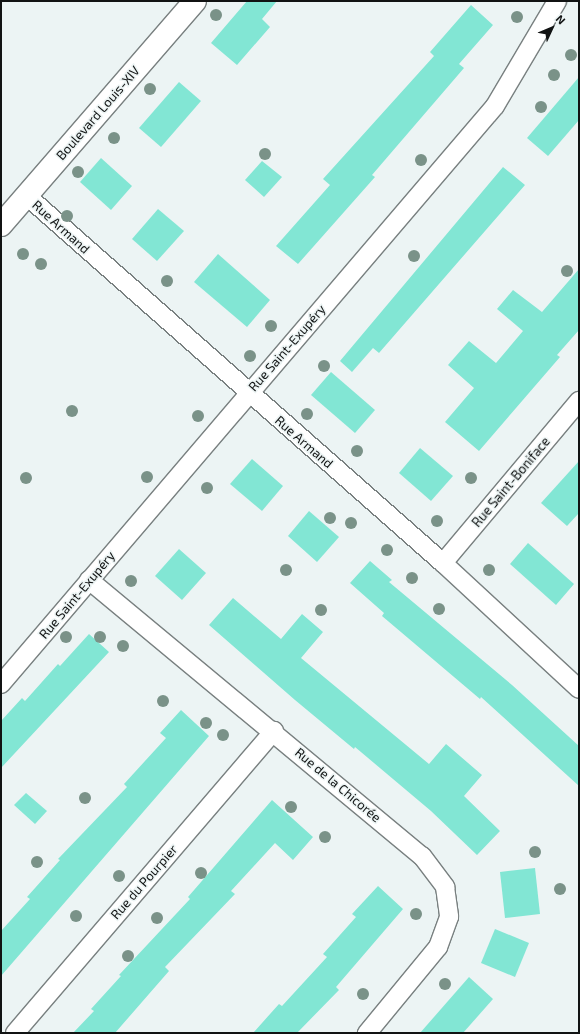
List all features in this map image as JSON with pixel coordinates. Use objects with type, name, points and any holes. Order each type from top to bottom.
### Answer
[{"type":"main road","name":"Boulevard Louis-XIV","points":[[1,225],[195,1]]},
{"type":"street","name":"Rue Saint-Exupéry","points":[[1,684],[495,106],[557,1]]},
{"type":"street","name":"Rue Armand","points":[[27,196],[248,394],[443,563],[579,689]]},
{"type":"street","name":"Rue Saint-Boniface","points":[[443,563],[579,401]]},
{"type":"street","name":"Rue de la Chicorée","points":[[89,580],[274,731],[422,856],[445,886],[449,917],[438,947],[367,1033]]},
{"type":"street","name":"Rue du Pourpier","points":[[15,1033],[274,731]]},
{"type":"building","points":[[247,1],[277,1],[262,19],[270,27],[237,65],[211,43]]},
{"type":"building","points":[[471,5],[493,25],[459,64],[464,68],[372,175],[375,177],[298,264],[276,246],[330,185],[323,179],[434,56],[430,52]]},
{"type":"building","points":[[579,77],[579,120],[548,156],[527,138]]},
{"type":"building","points":[[179,82],[201,101],[161,147],[139,128]]},
{"type":"building","points":[[101,158],[132,186],[111,210],[80,182]]},
{"type":"building","points":[[262,161],[282,177],[264,197],[245,180]]},
{"type":"building","points":[[503,167],[525,185],[379,353],[373,348],[352,372],[340,361]]},
{"type":"building","points":[[158,209],[184,231],[157,261],[132,239]]},
{"type":"building","points":[[218,254],[270,300],[247,327],[194,282]]},
{"type":"building","points":[[579,269],[579,330],[557,355],[560,357],[479,451],[445,422],[474,388],[448,365],[469,341],[496,363],[523,331],[497,309],[513,290],[542,312]]},
{"type":"building","points":[[331,372],[375,410],[355,433],[311,395]]},
{"type":"building","points":[[420,448],[453,476],[431,501],[399,473]]},
{"type":"building","points":[[252,459],[283,486],[262,511],[230,484]]},
{"type":"building","points":[[579,461],[579,513],[567,526],[541,503]]},
{"type":"building","points":[[309,511],[339,537],[317,562],[288,536]]},
{"type":"building","points":[[528,543],[574,584],[556,605],[510,564]]},
{"type":"building","points":[[179,549],[206,573],[182,600],[155,576]]},
{"type":"building","points":[[370,561],[392,580],[389,582],[512,685],[579,746],[579,786],[481,697],[480,699],[382,616],[384,613],[350,583]]},
{"type":"building","points":[[233,598],[281,639],[302,614],[323,632],[301,658],[429,764],[446,744],[482,775],[464,796],[500,831],[477,855],[431,811],[355,747],[354,749],[295,700],[209,625]]},
{"type":"building","points":[[89,634],[109,652],[1,768],[1,721],[22,698],[25,701],[58,664],[60,666]]},
{"type":"building","points":[[181,710],[209,736],[1,976],[1,931],[30,899],[27,897],[60,860],[58,859],[127,787],[124,784],[166,738],[160,733]]},
{"type":"building","points":[[26,793],[47,811],[35,824],[14,805]]},
{"type":"building","points":[[272,800],[313,837],[293,860],[275,843],[231,891],[235,894],[165,967],[169,971],[115,1033],[73,1033],[94,1011],[91,1009],[121,976],[119,975],[190,899],[188,897]]},
{"type":"building","points":[[535,868],[540,914],[505,918],[500,872]]},
{"type":"building","points":[[378,886],[403,909],[336,987],[339,990],[297,1033],[253,1033],[279,1004],[282,1006],[327,957],[323,954],[356,917],[352,914]]},
{"type":"building","points":[[495,929],[529,943],[515,977],[481,963]]},
{"type":"building","points":[[469,977],[493,999],[463,1033],[420,1033]]}]
